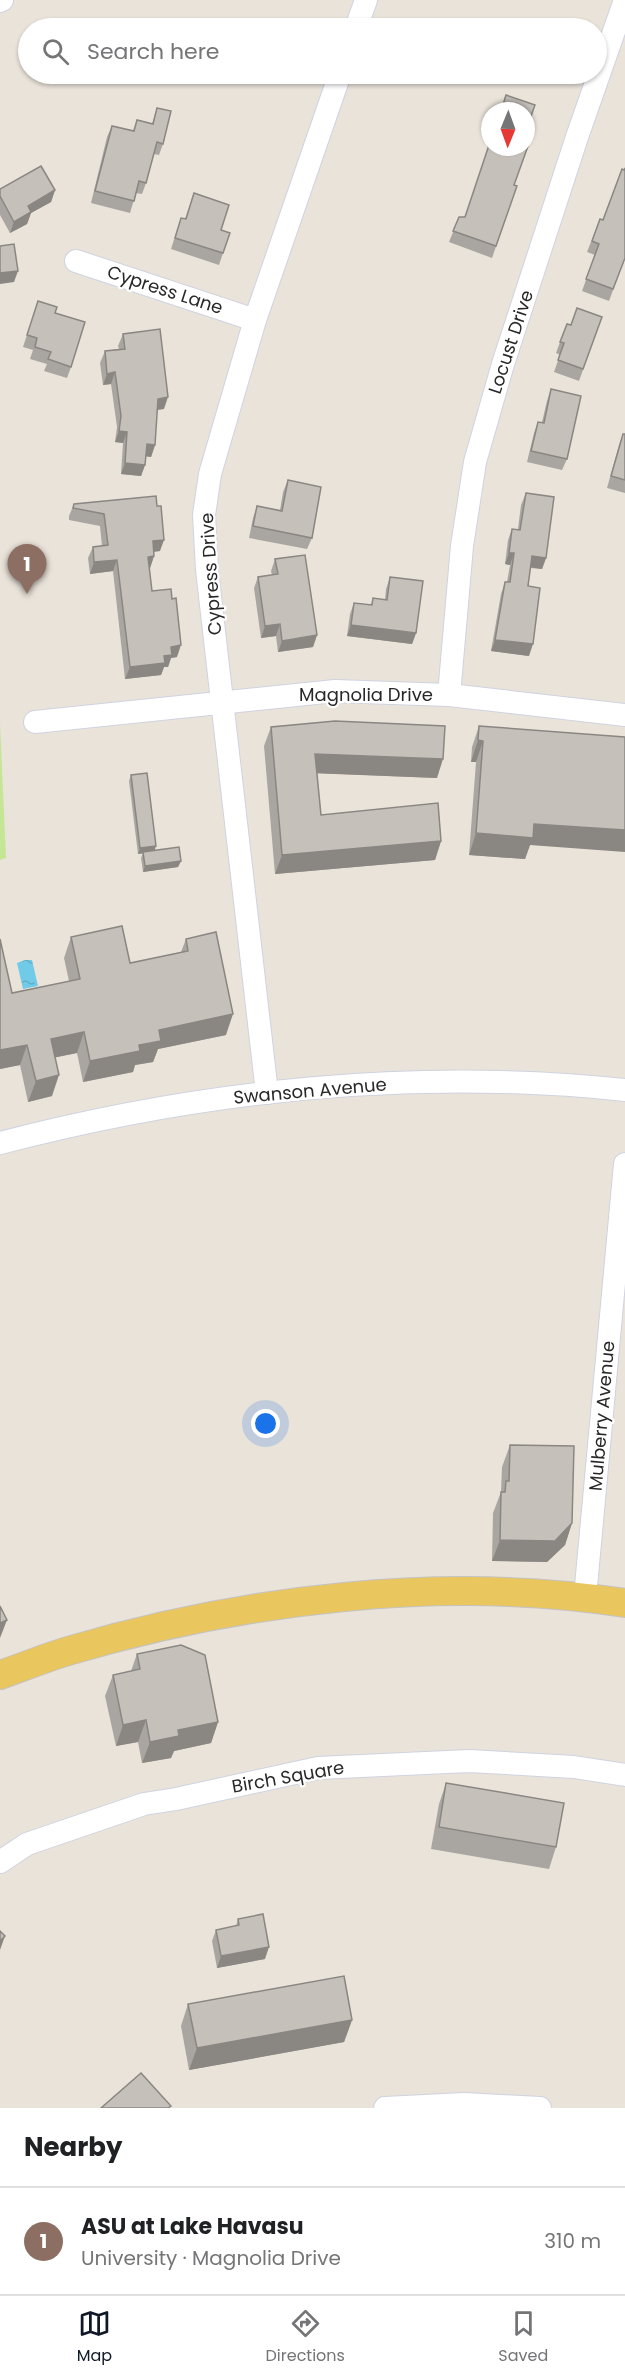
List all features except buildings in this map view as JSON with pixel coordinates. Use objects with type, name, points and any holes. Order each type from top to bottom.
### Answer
[{"type":"main road","points":[[0,1675],[68,1651],[240,1611],[338,1598],[401,1593],[493,1593],[585,1597],[625,1603]]},
{"type":"street","points":[[360,18],[366,0]]},
{"type":"street","name":"Locust Drive","points":[[607,51],[624,0]]},
{"type":"street","name":"Cypress Drive","points":[[267,1093],[207,570],[204,516],[210,474],[255,320],[337,84]]},
{"type":"street","name":"Locust Drive","points":[[449,695],[462,546],[475,462],[503,364],[596,84]]},
{"type":"street","name":"Cypress Lane","points":[[75,261],[255,320]]},
{"type":"street","name":"Magnolia Drive","points":[[35,722],[335,691],[449,695],[625,715]]},
{"type":"street","name":"Swanson Avenue","points":[[0,1143],[58,1128],[148,1110],[267,1093],[329,1087],[420,1082],[512,1083],[625,1090]]},
{"type":"street","name":"Mulberry Avenue","points":[[585,1597],[625,1164]]},
{"type":"street","name":"Birch Square","points":[[0,1862],[27,1844],[144,1804],[318,1768],[470,1761],[574,1767],[625,1775]]},
{"type":"street","points":[[385,2108],[464,2104],[540,2108]]},
{"type":"green space","points":[[0,723],[6,858],[0,860]]},
{"type":"water","points":[[32,960],[38,986],[23,989],[17,963]]},
{"type":"place","name":"ASU at Lake Havasu","points":[[27,594]]}]
